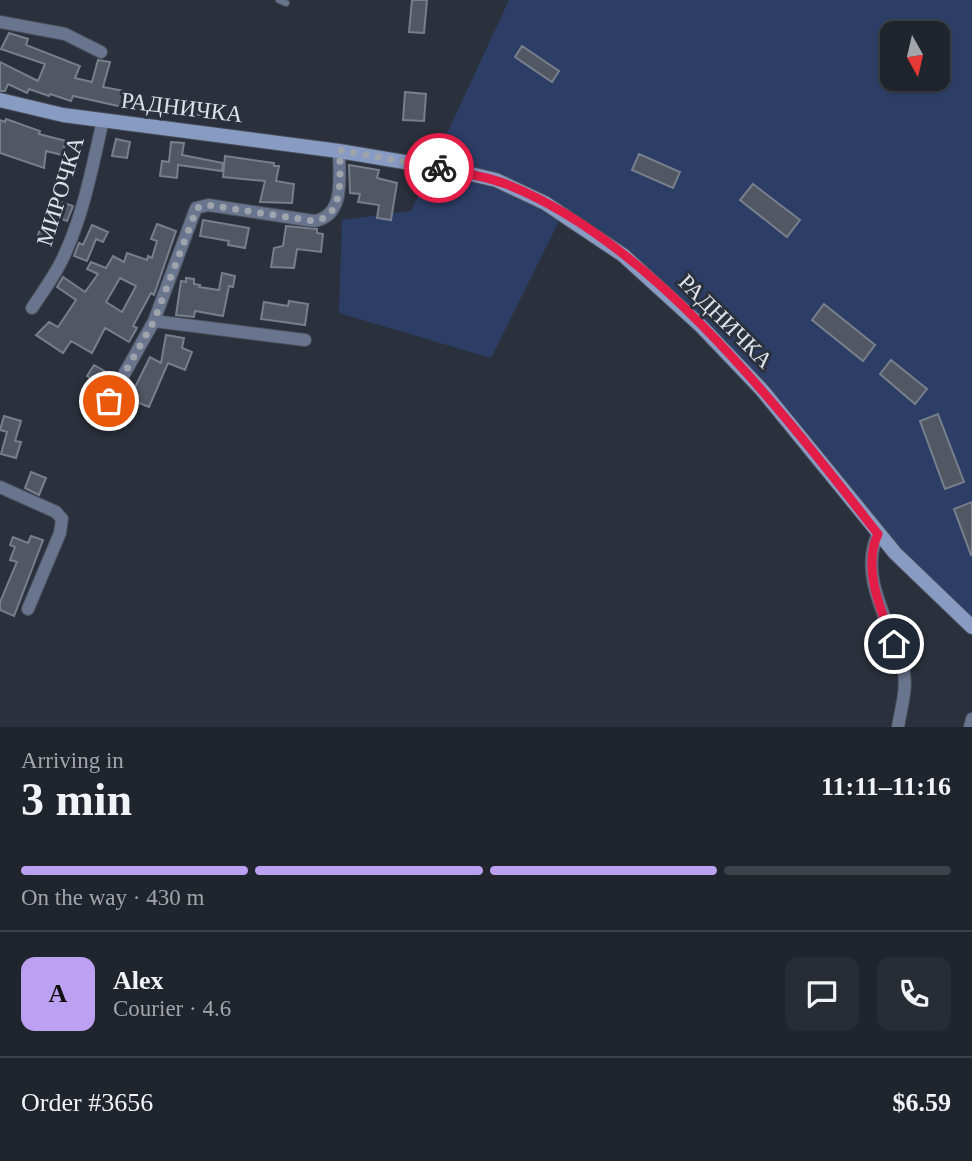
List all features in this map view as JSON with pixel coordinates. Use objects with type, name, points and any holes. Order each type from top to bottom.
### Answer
[{"type":"street","points":[[0,22],[65,34],[101,52]]},
{"type":"street","name":"РАДНИЧКА","points":[[1,103],[103,120],[340,150],[496,180],[545,203],[603,240],[657,284],[755,382],[878,534],[923,582],[972,627]]},
{"type":"street","name":"МИРОЧКА","points":[[33,308],[59,266],[71,239],[88,187],[103,120]]},
{"type":"street","points":[[109,401],[154,321],[197,208],[208,205],[314,221],[323,220],[329,217],[336,203],[340,150]]},
{"type":"street","points":[[154,321],[305,340]]},
{"type":"street","points":[[0,487],[56,512],[62,519],[60,533],[28,609]]},
{"type":"street","points":[[878,534],[872,550],[873,577],[884,621],[903,668],[905,685],[898,727]]},
{"type":"street","points":[[970,727],[972,719]]},
{"type":"shaded area","points":[[509,0],[972,0],[972,621],[924,577],[763,384],[565,209],[491,358],[339,313],[342,220],[411,211]]},
{"type":"building","points":[[412,0],[427,0],[424,33],[409,32]]},
{"type":"building","points":[[9,33],[28,39],[26,45],[80,66],[75,78],[92,82],[98,60],[110,62],[103,87],[130,92],[127,108],[73,96],[71,101],[29,89],[27,93],[8,84],[5,91],[0,91],[0,62],[38,81],[45,64],[1,49]]},
{"type":"building","points":[[522,46],[559,71],[552,82],[515,57]]},
{"type":"building","points":[[405,92],[426,94],[424,121],[403,120]]},
{"type":"building","points":[[194,100],[209,102],[209,105],[219,107],[218,115],[192,115]]},
{"type":"building","points":[[6,119],[40,131],[39,134],[66,141],[62,155],[46,151],[44,168],[0,153],[0,120],[5,122]]},
{"type":"building","points":[[116,139],[130,142],[127,158],[112,156]]},
{"type":"building","points":[[171,142],[184,143],[182,155],[223,163],[222,171],[178,165],[177,178],[160,176],[162,161],[169,162]]},
{"type":"building","points":[[639,154],[680,172],[673,188],[632,170]]},
{"type":"building","points":[[225,156],[279,166],[276,181],[294,184],[292,203],[260,202],[265,181],[223,177]]},
{"type":"building","points":[[349,165],[379,170],[377,178],[397,183],[391,220],[377,218],[379,205],[358,202],[360,194],[350,193]]},
{"type":"building","points":[[753,184],[800,220],[787,237],[740,200]]},
{"type":"building","points":[[52,199],[73,206],[67,221],[59,218],[50,245],[36,240]]},
{"type":"building","points":[[203,220],[249,228],[245,248],[228,245],[229,241],[200,236]]},
{"type":"building","points":[[157,224],[176,231],[154,295],[151,293],[133,326],[137,328],[129,342],[105,328],[92,353],[71,341],[63,353],[36,335],[49,322],[58,327],[76,300],[57,287],[63,277],[85,292],[98,274],[87,269],[91,262],[106,268],[113,256],[124,262],[127,253],[147,260],[148,256],[152,258],[157,241],[151,239]],"holes":[[[120,278],[136,286],[122,312],[106,302]]]},
{"type":"building","points":[[92,225],[108,232],[103,242],[96,239],[87,261],[74,256],[79,243],[83,245]]},
{"type":"building","points":[[286,226],[317,229],[317,233],[323,234],[321,252],[297,249],[294,268],[271,267],[274,248],[283,246]]},
{"type":"building","points":[[222,273],[235,276],[233,287],[229,286],[223,316],[195,311],[194,317],[176,315],[181,281],[186,282],[186,278],[194,279],[194,284],[200,285],[199,287],[219,290]]},
{"type":"building","points":[[289,301],[308,304],[305,325],[261,319],[264,302],[288,306]]},
{"type":"building","points":[[824,304],[875,345],[863,361],[812,320]]},
{"type":"building","points":[[166,335],[184,338],[182,348],[192,352],[185,370],[168,363],[149,407],[129,399],[150,357],[161,363]]},
{"type":"building","points":[[891,360],[927,389],[915,404],[880,374]]},
{"type":"building","points":[[94,365],[108,373],[101,385],[87,376]]},
{"type":"building","points":[[938,414],[964,482],[945,489],[920,421]]},
{"type":"building","points":[[4,416],[21,421],[15,441],[21,442],[16,458],[1,454],[7,432],[0,430]]},
{"type":"building","points":[[31,472],[46,478],[39,495],[25,488]]},
{"type":"building","points":[[972,502],[972,555],[971,555],[954,509]]},
{"type":"building","points":[[31,536],[43,540],[14,616],[0,610],[0,602],[17,562],[10,560],[15,547],[10,545],[13,537],[28,543]]},
{"type":"way so far","points":[[109,401],[154,321],[197,208],[208,205],[314,221],[323,220],[329,217],[336,203],[340,150],[439,168]]},
{"type":"route","points":[[439,168],[507,184],[565,214],[640,269],[748,375],[792,425],[878,534],[872,550],[873,577],[884,621],[894,644]]}]
